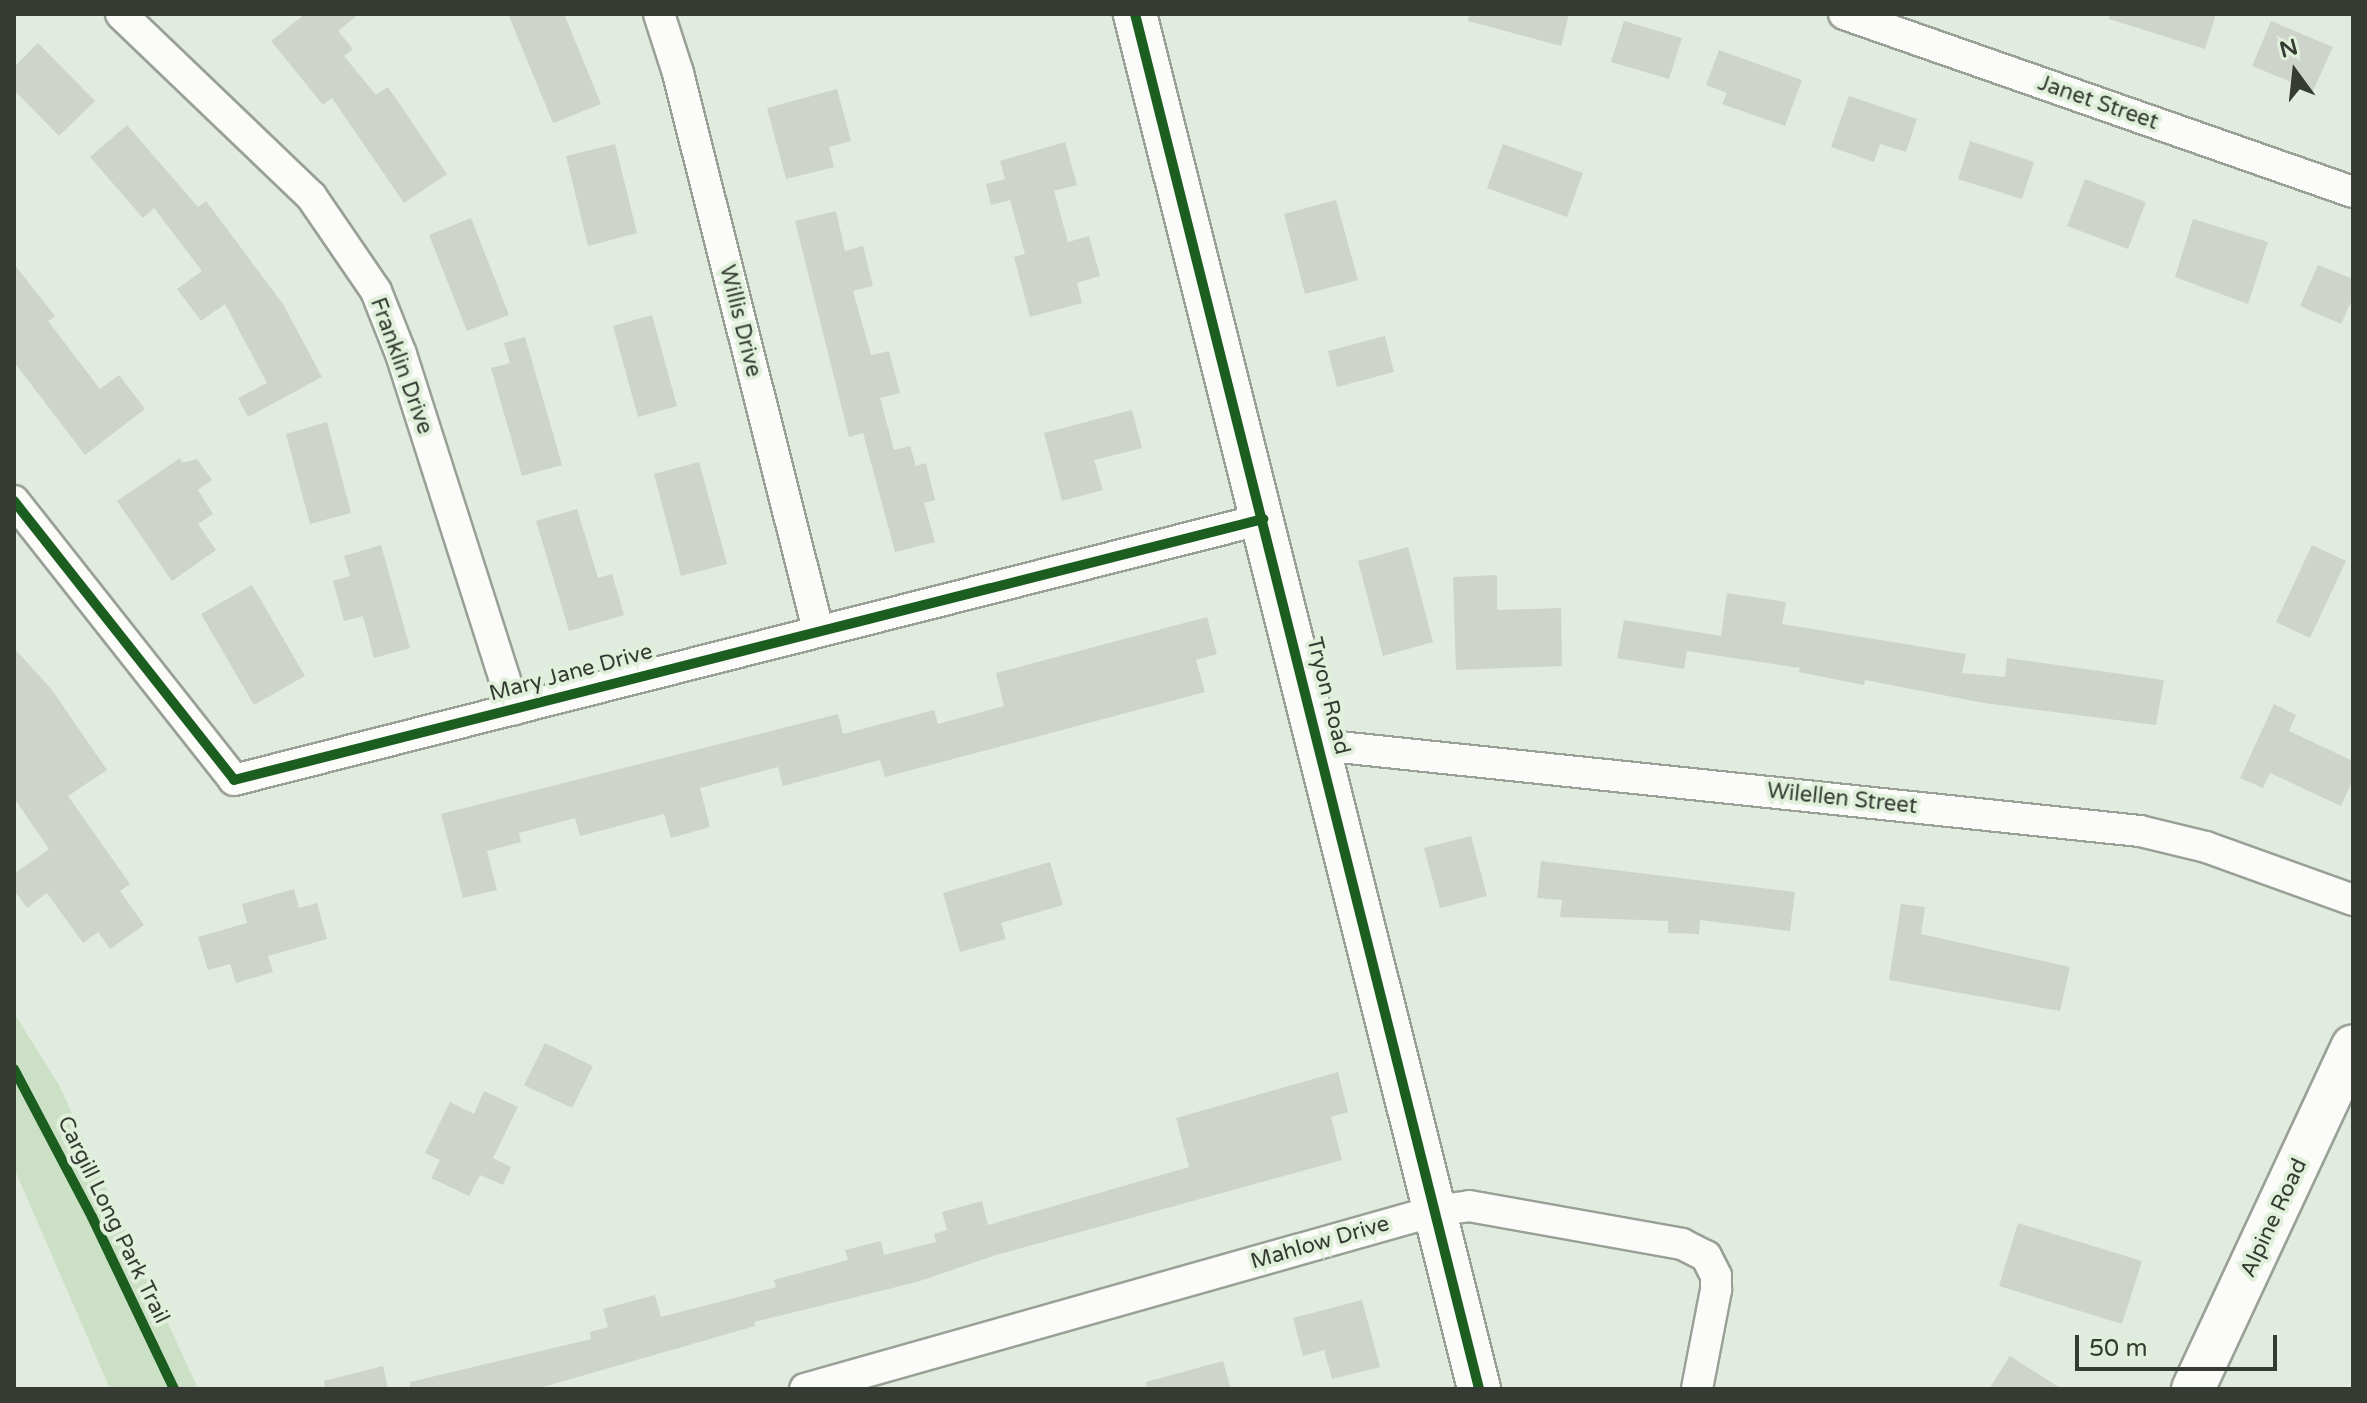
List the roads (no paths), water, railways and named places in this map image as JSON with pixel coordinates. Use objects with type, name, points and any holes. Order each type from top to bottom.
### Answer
[{"type":"street","name":"Franklin Drive","points":[[121,14],[311,196],[376,291],[514,709]]},
{"type":"street","name":"Willis Drive","points":[[659,14],[678,73],[818,630]]},
{"type":"street","name":"Tryon Road","points":[[1135,14],[1479,1389]]},
{"type":"street","name":"Janet Street","points":[[1844,14],[2353,192]]},
{"type":"street","name":"Mary Jane Drive","points":[[14,501],[234,780],[1263,519]]},
{"type":"street","name":"Wilellen Street","points":[[1320,745],[2140,831],[2206,847],[2353,900]]},
{"type":"street","name":"Alpine Road","points":[[2193,1389],[2353,1046]]},
{"type":"street","name":"Mahlow Drive","points":[[805,1389],[1435,1211],[1494,1208],[1695,1248],[1706,1256],[1716,1276],[1697,1389]]}]
